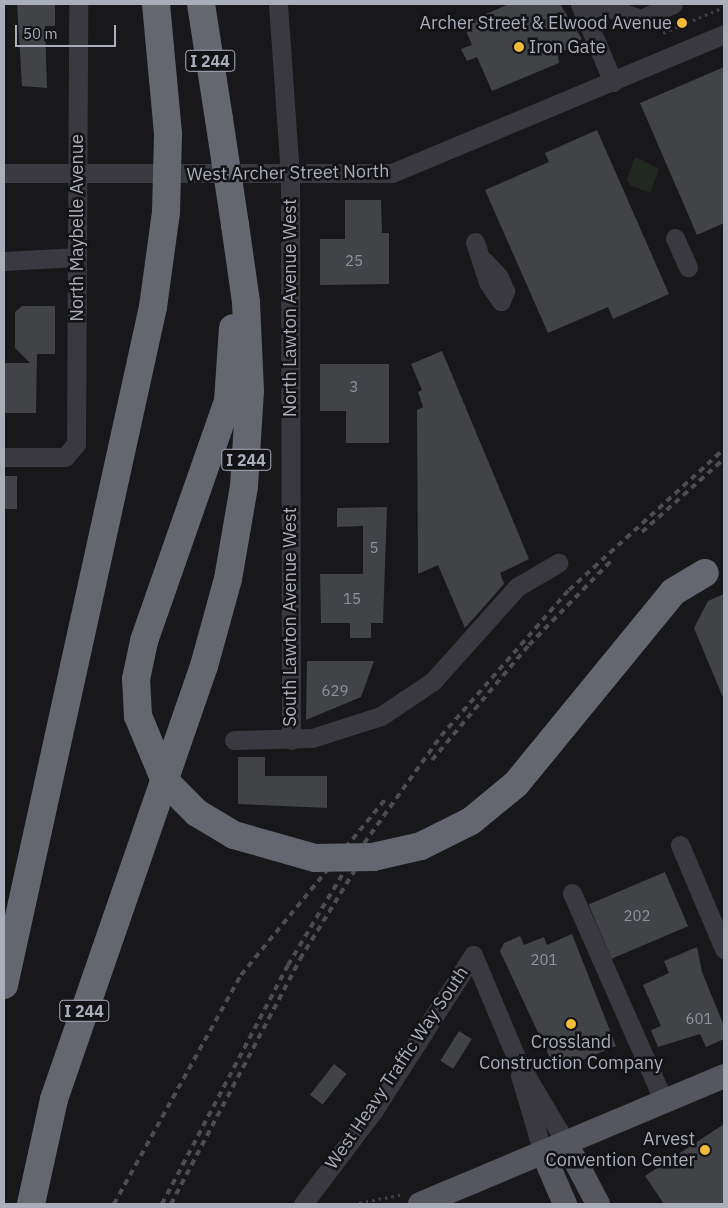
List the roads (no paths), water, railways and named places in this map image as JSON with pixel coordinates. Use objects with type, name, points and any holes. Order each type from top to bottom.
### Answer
[{"type":"highway","name":"I 244","points":[[4,985],[153,307],[166,212],[168,134],[156,4]]},
{"type":"highway","name":"I 244","points":[[31,1204],[38,1162],[65,1064],[204,666],[228,579],[244,486],[250,391],[237,238],[201,4]]},
{"type":"highway","points":[[237,238],[228,400],[144,641],[136,679],[138,716],[165,781],[196,813],[234,836],[315,858],[372,857],[421,846],[471,821],[516,784],[673,592],[705,573]]},
{"type":"main road","points":[[420,1204],[724,1076]]},
{"type":"main road","points":[[566,1143],[598,1204]]},
{"type":"main road","points":[[543,1153],[565,1204]]},
{"type":"street","name":"North Maybelle Avenue","points":[[4,457],[61,458],[73,452],[78,174],[78,4]]},
{"type":"street","name":"North Lawton Avenue West","points":[[278,4],[290,174],[290,493]]},
{"type":"street","points":[[613,82],[581,8],[601,5],[641,19],[673,4]]},
{"type":"street","name":"West Archer Street North","points":[[4,173],[392,174],[724,34]]},
{"type":"street","points":[[675,238],[688,267]]},
{"type":"street","points":[[475,242],[484,261]]},
{"type":"street","points":[[4,261],[77,257]]},
{"type":"street","name":"South Lawton Avenue West","points":[[290,493],[291,740]]},
{"type":"street","points":[[234,740],[291,740],[330,734],[381,716],[417,694],[452,662],[517,587],[558,563]]},
{"type":"street","points":[[680,845],[724,949]]},
{"type":"street","points":[[572,893],[664,1102]]},
{"type":"street","name":"West Heavy Traffic Way South","points":[[303,1204],[374,1110],[473,955],[518,1062]]},
{"type":"street","points":[[518,1062],[566,1143]]},
{"type":"street","points":[[518,1062],[543,1153]]},
{"type":"street","points":[[687,1092],[724,1088]]},
{"type":"railway","points":[[162,1204],[288,965],[345,870],[441,736],[569,590],[724,449]]},
{"type":"railway","points":[[642,532],[724,459]]},
{"type":"railway","points":[[432,760],[529,645],[611,561]]},
{"type":"railway","points":[[114,1204],[241,975],[387,797]]},
{"type":"railway","points":[[171,1204],[300,959],[363,857]]},
{"type":"place","name":"Archer Street & Elwood Avenue","points":[[682,23]]},
{"type":"place","name":"Iron Gate","points":[[519,47]]},
{"type":"place","name":"Crossland Construction Company","points":[[571,1024]]},
{"type":"place","name":"Arvest Convention Center","points":[[705,1150]]}]
